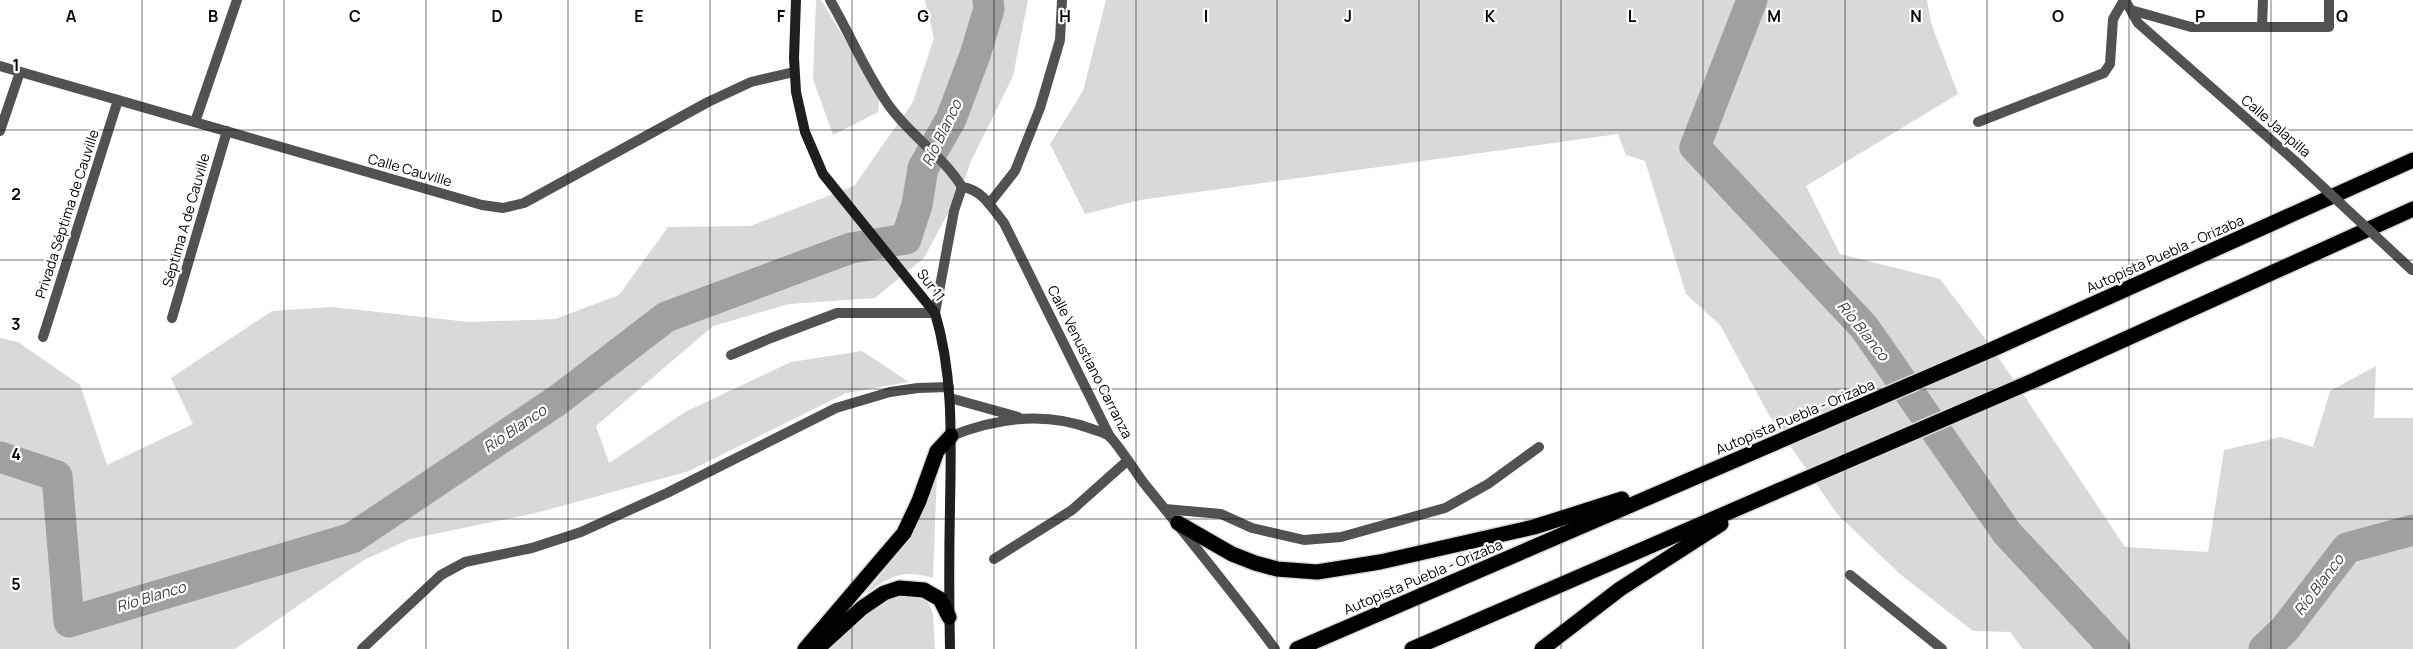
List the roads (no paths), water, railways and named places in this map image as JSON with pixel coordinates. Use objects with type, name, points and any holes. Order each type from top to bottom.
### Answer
[{"type":"highway","name":"Autopista Puebla - Orizaba","points":[[1297,649],[1993,349],[2413,160]]},
{"type":"highway","points":[[1412,649],[2037,379],[2413,209]]},
{"type":"highway","points":[[805,649],[904,533],[919,501],[937,451],[952,436]]},
{"type":"highway","points":[[1178,523],[1232,554],[1255,563],[1276,569],[1317,572],[1380,562],[1534,527],[1707,472]]},
{"type":"highway","points":[[1542,649],[1620,589],[1758,500]]},
{"type":"highway","points":[[817,649],[862,608],[884,593],[899,588],[924,590],[940,599],[949,617]]},
{"type":"main road","name":"Sur 11","points":[[796,0],[794,72],[801,119],[823,174],[935,313],[942,335],[949,387],[952,436],[950,649]]},
{"type":"street","points":[[195,122],[237,0]]},
{"type":"street","points":[[731,356],[771,338],[837,313],[935,313],[954,211],[961,186],[942,160],[904,126],[888,105],[830,0]]},
{"type":"street","points":[[989,204],[1015,171],[1040,108],[1060,40],[1062,0]]},
{"type":"street","points":[[1978,122],[2104,74],[2110,64],[2113,19],[2124,0]]},
{"type":"street","name":"Calle Jalapilla","points":[[2124,0],[2138,23],[2296,162],[2413,270]]},
{"type":"street","points":[[2262,0],[2262,27]]},
{"type":"street","points":[[2130,10],[2191,28],[2329,27],[2329,0]]},
{"type":"street","name":"Calle Cauville","points":[[0,66],[482,205],[503,208],[524,203],[708,102],[751,82],[794,72]]},
{"type":"street","points":[[0,131],[20,72]]},
{"type":"street","name":"Privada Séptima de Cauville","points":[[43,337],[118,100]]},
{"type":"street","name":"Séptima A de Cauville","points":[[172,318],[227,131]]},
{"type":"street","name":"Calle Venustiano Carranza","points":[[961,186],[973,188],[982,194],[1004,223],[1110,437],[1127,462],[1178,523],[1275,649]]},
{"type":"street","points":[[362,649],[440,575],[465,562],[532,548],[581,532],[667,493],[836,408],[890,392],[918,388],[949,387]]},
{"type":"street","points":[[950,398],[1021,418]]},
{"type":"street","points":[[952,436],[990,423],[1021,418],[1059,420],[1082,425],[1110,437]]},
{"type":"street","points":[[1165,509],[1221,514],[1252,528],[1304,540],[1341,537],[1445,508],[1488,484],[1539,447]]},
{"type":"street","points":[[994,559],[1072,510],[1127,462]]},
{"type":"street","points":[[1850,575],[1942,649]]},
{"type":"waterway","name":"Río Blanco","points":[[0,457],[57,476],[69,622],[352,538],[558,400],[666,317],[851,248],[906,239],[917,205],[923,168],[951,119],[975,55],[989,9],[988,0]]},
{"type":"waterway","name":"Río Blanco","points":[[1752,0],[1695,147],[1864,327],[2007,533],[2115,649]]},
{"type":"waterway","name":"Río Blanco","points":[[2264,649],[2285,629],[2347,548],[2413,530]]}]
